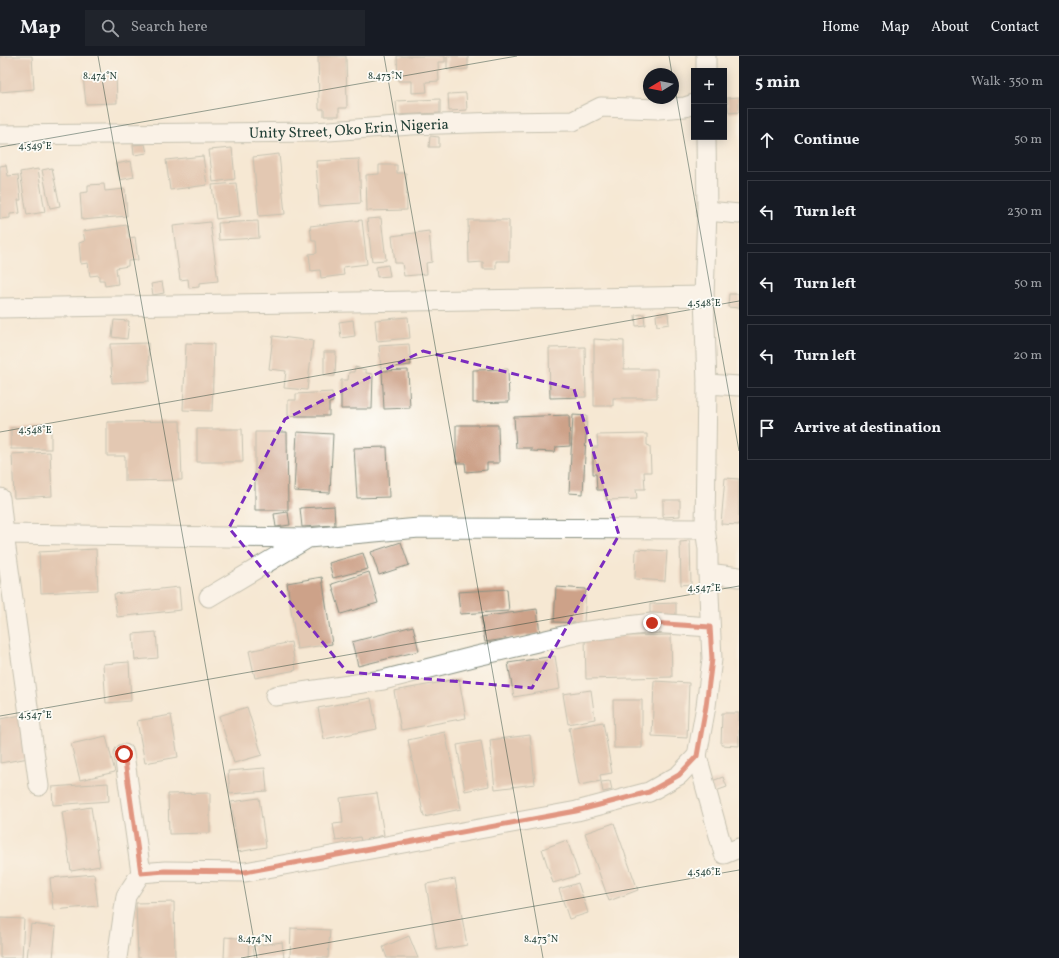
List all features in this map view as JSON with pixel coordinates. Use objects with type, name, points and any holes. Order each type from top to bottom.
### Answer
[{"type":"street","points":[[706,56],[706,68]]},
{"type":"street","name":"Unity Street, Oko Erin, Nigeria","points":[[0,136],[315,132],[411,125],[573,121],[601,107],[658,109],[685,108],[691,105]]},
{"type":"street","points":[[706,140],[707,211],[704,296],[707,384],[705,529],[708,549],[712,659],[706,706],[697,756],[724,854],[739,848]]},
{"type":"street","points":[[707,211],[739,214]]},
{"type":"street","points":[[0,308],[704,296]]},
{"type":"street","points":[[707,384],[739,386]]},
{"type":"street","points":[[0,498],[39,786]]},
{"type":"street","points":[[4,534],[308,538],[419,528],[705,529]]},
{"type":"street","points":[[209,597],[308,538]]},
{"type":"street","points":[[708,573],[739,577]]},
{"type":"street","points":[[274,696],[382,680],[580,632],[652,623],[710,627]]},
{"type":"street","points":[[117,958],[126,896],[141,873],[124,754]]},
{"type":"street","points":[[141,873],[165,871],[245,872],[576,811],[649,792],[679,775],[697,756]]},
{"type":"highlighted area","points":[[423,351],[574,389],[619,535],[532,688],[347,672],[229,528],[285,419]]},
{"type":"building","points":[[0,56],[32,56],[34,89],[0,92]]},
{"type":"building","points":[[318,56],[346,56],[347,108],[339,108],[339,116],[324,116],[324,109],[319,109]]},
{"type":"building","points":[[397,56],[445,56],[445,62],[438,62],[439,81],[426,82],[427,92],[412,93],[412,81],[398,81]]},
{"type":"building","points":[[447,56],[468,56],[468,69],[447,70]]},
{"type":"building","points":[[116,74],[117,103],[86,104],[83,76]]},
{"type":"building","points":[[466,93],[467,110],[449,111],[448,94]]},
{"type":"building","points":[[739,97],[739,112],[729,113],[727,98]]},
{"type":"building","points":[[440,99],[440,113],[397,115],[396,101]]},
{"type":"building","points":[[430,136],[439,137],[439,147],[429,147]]},
{"type":"building","points":[[145,144],[147,153],[134,155],[133,145]]},
{"type":"building","points":[[232,148],[235,179],[213,182],[209,150]]},
{"type":"building","points":[[279,154],[285,214],[259,216],[253,157]]},
{"type":"building","points":[[203,156],[207,185],[170,190],[166,160]]},
{"type":"building","points":[[359,159],[361,203],[319,206],[316,161]]},
{"type":"building","points":[[131,161],[134,177],[120,180],[116,164]]},
{"type":"building","points":[[6,165],[8,176],[18,175],[21,200],[18,200],[20,213],[10,214],[10,218],[0,219],[0,166]]},
{"type":"building","points":[[379,165],[397,165],[397,173],[406,173],[407,210],[367,211],[366,175],[379,174]]},
{"type":"building","points":[[52,168],[60,206],[50,208],[42,170]]},
{"type":"building","points":[[38,169],[45,212],[27,215],[20,172]]},
{"type":"building","points":[[236,183],[240,216],[216,219],[212,185]]},
{"type":"building","points":[[104,184],[105,191],[125,189],[127,216],[82,220],[80,193],[88,192],[88,185]]},
{"type":"building","points":[[381,218],[386,260],[372,261],[367,219]]},
{"type":"building","points":[[362,220],[367,264],[343,267],[344,275],[321,278],[320,270],[311,271],[309,254],[317,253],[316,241],[312,241],[310,226]]},
{"type":"building","points":[[468,220],[509,220],[509,261],[496,261],[496,269],[483,269],[483,262],[469,263]]},
{"type":"building","points":[[258,221],[259,238],[219,240],[218,223]]},
{"type":"building","points":[[210,222],[218,281],[199,283],[199,287],[189,288],[188,279],[180,280],[173,226]]},
{"type":"building","points":[[127,225],[129,238],[135,237],[138,260],[128,261],[128,266],[116,268],[118,284],[105,286],[104,280],[99,280],[99,275],[90,276],[88,263],[81,264],[79,243],[85,241],[83,231]]},
{"type":"building","points":[[429,231],[432,262],[426,263],[427,274],[404,276],[402,263],[395,263],[392,236]]},
{"type":"building","points":[[388,265],[390,276],[377,277],[376,267]]},
{"type":"building","points":[[162,282],[164,293],[153,295],[151,284]]},
{"type":"building","points":[[729,294],[739,294],[739,308],[728,307]]},
{"type":"building","points":[[668,313],[669,324],[657,326],[656,315]]},
{"type":"building","points":[[644,314],[645,325],[636,326],[635,315]]},
{"type":"building","points":[[408,317],[410,338],[377,341],[375,320]]},
{"type":"building","points":[[114,320],[129,321],[127,339],[112,337]]},
{"type":"building","points":[[353,320],[355,336],[341,338],[339,322]]},
{"type":"building","points":[[273,336],[313,341],[307,390],[284,388],[286,371],[269,369]]},
{"type":"building","points":[[594,339],[624,341],[624,369],[657,369],[657,398],[613,398],[613,406],[594,406]]},
{"type":"building","points":[[148,343],[150,381],[112,383],[110,344]]},
{"type":"building","points":[[186,343],[214,344],[212,411],[183,410]]},
{"type":"building","points":[[409,344],[411,365],[381,368],[379,346]]},
{"type":"building","points":[[585,347],[586,397],[550,398],[549,348]]},
{"type":"building","points":[[324,352],[336,352],[335,376],[324,376]]},
{"type":"building","points":[[355,367],[366,370],[366,373],[373,374],[372,409],[341,409],[341,380],[348,380],[349,372],[354,372]]},
{"type":"building","points":[[508,369],[509,402],[473,403],[473,370]]},
{"type":"building","points":[[408,370],[410,408],[384,409],[382,371]]},
{"type":"building","points":[[332,392],[333,402],[329,403],[329,416],[288,416],[288,400],[296,400],[296,394]]},
{"type":"building","points":[[569,415],[570,446],[556,447],[555,452],[531,451],[531,448],[516,448],[514,417]]},
{"type":"building","points":[[573,415],[587,416],[583,494],[569,493]]},
{"type":"building","points":[[180,421],[182,480],[125,481],[125,456],[107,456],[107,422]]},
{"type":"building","points":[[456,425],[498,425],[499,463],[487,463],[487,470],[466,472],[465,463],[456,463]]},
{"type":"building","points":[[11,428],[51,428],[51,449],[11,449]]},
{"type":"building","points":[[197,429],[242,429],[243,462],[197,462]]},
{"type":"building","points":[[255,432],[287,432],[288,510],[255,510]]},
{"type":"building","points":[[297,432],[333,434],[330,493],[294,491]]},
{"type":"building","points":[[647,434],[647,445],[650,446],[651,472],[644,472],[645,489],[636,489],[637,499],[607,500],[606,490],[597,490],[596,474],[593,474],[593,447],[598,447],[597,435]]},
{"type":"building","points":[[387,447],[389,497],[357,498],[354,448]]},
{"type":"building","points":[[50,452],[52,496],[14,498],[12,454]]},
{"type":"building","points":[[725,478],[739,479],[739,525],[721,524]]},
{"type":"building","points":[[663,500],[680,500],[680,516],[663,517]]},
{"type":"building","points":[[334,506],[335,525],[302,527],[300,508]]},
{"type":"building","points":[[288,512],[290,525],[276,527],[274,514]]},
{"type":"building","points":[[690,541],[691,584],[681,585],[680,542]]},
{"type":"building","points":[[401,542],[409,565],[379,575],[371,552]]},
{"type":"building","points":[[96,549],[98,590],[41,593],[39,552]]},
{"type":"building","points":[[636,549],[667,551],[665,581],[635,579]]},
{"type":"building","points":[[363,553],[368,569],[333,578],[329,563]]},
{"type":"building","points":[[369,572],[378,603],[341,614],[332,584]]},
{"type":"building","points":[[322,577],[332,644],[297,649],[287,583]]},
{"type":"building","points":[[179,587],[181,610],[117,617],[114,594]]},
{"type":"building","points":[[556,587],[586,589],[584,623],[554,622]]},
{"type":"building","points":[[507,589],[509,611],[460,614],[458,592]]},
{"type":"building","points":[[676,603],[676,618],[650,618],[650,604]]},
{"type":"building","points":[[537,609],[540,634],[485,642],[481,617]]},
{"type":"building","points":[[413,626],[419,651],[358,666],[352,642]]},
{"type":"building","points":[[156,632],[158,658],[135,660],[133,634]]},
{"type":"building","points":[[671,635],[672,677],[586,679],[585,637]]},
{"type":"building","points":[[291,642],[296,670],[255,678],[249,651]]},
{"type":"building","points":[[555,656],[560,689],[514,697],[508,663]]},
{"type":"building","points":[[129,662],[131,701],[106,703],[103,664]]},
{"type":"building","points":[[459,679],[466,718],[401,730],[394,691]]},
{"type":"building","points":[[654,681],[689,683],[687,738],[652,736]]},
{"type":"building","points":[[591,690],[595,719],[568,724],[563,694]]},
{"type":"building","points":[[371,698],[377,729],[324,739],[318,708]]},
{"type":"building","points":[[613,700],[642,700],[642,748],[614,748]]},
{"type":"building","points":[[247,707],[262,755],[234,763],[219,716]]},
{"type":"building","points":[[722,713],[739,713],[739,746],[721,745]]},
{"type":"building","points":[[21,715],[29,758],[0,763],[0,719]]},
{"type":"building","points":[[171,715],[178,757],[145,763],[137,721]]},
{"type":"building","points":[[603,722],[612,773],[600,775],[601,781],[579,785],[569,728]]},
{"type":"building","points":[[445,732],[461,809],[424,817],[408,740]]},
{"type":"building","points":[[530,735],[535,784],[495,789],[490,740]]},
{"type":"building","points":[[106,736],[115,772],[80,780],[71,744]]},
{"type":"building","points":[[481,741],[489,786],[465,791],[457,745]]},
{"type":"building","points":[[265,768],[267,791],[230,794],[228,771]]},
{"type":"building","points":[[723,777],[727,787],[713,792],[709,782]]},
{"type":"building","points":[[610,781],[612,790],[603,792],[601,782]]},
{"type":"building","points":[[108,783],[109,801],[53,805],[52,787]]},
{"type":"building","points":[[210,793],[210,833],[169,834],[168,794]]},
{"type":"building","points":[[377,793],[384,835],[361,841],[360,837],[336,841],[333,824],[343,823],[340,798]]},
{"type":"building","points":[[259,798],[266,847],[238,852],[231,802]]},
{"type":"building","points":[[91,807],[100,866],[71,871],[62,812]]},
{"type":"building","points":[[614,823],[638,890],[609,901],[585,833]]},
{"type":"building","points":[[567,840],[579,875],[553,883],[542,849]]},
{"type":"building","points":[[94,874],[98,906],[53,910],[50,878]]},
{"type":"building","points":[[455,879],[467,945],[437,950],[426,884]]},
{"type":"building","points":[[578,883],[588,913],[569,919],[559,889]]},
{"type":"building","points":[[174,902],[175,958],[138,958],[136,903]]},
{"type":"building","points":[[0,918],[24,919],[22,958],[0,958]]},
{"type":"building","points":[[31,924],[56,927],[53,958],[27,958]]},
{"type":"building","points":[[291,928],[330,930],[328,958],[290,958]]},
{"type":"building","points":[[409,936],[418,958],[387,958],[383,947]]},
{"type":"building","points":[[225,937],[249,939],[248,958],[224,958]]},
{"type":"building","points":[[282,942],[284,958],[255,958],[253,946]]},
{"type":"route","points":[[124,754],[141,873],[165,871],[245,872],[576,811],[649,792],[679,775],[697,756],[706,706],[712,659],[710,627],[652,623]]}]
